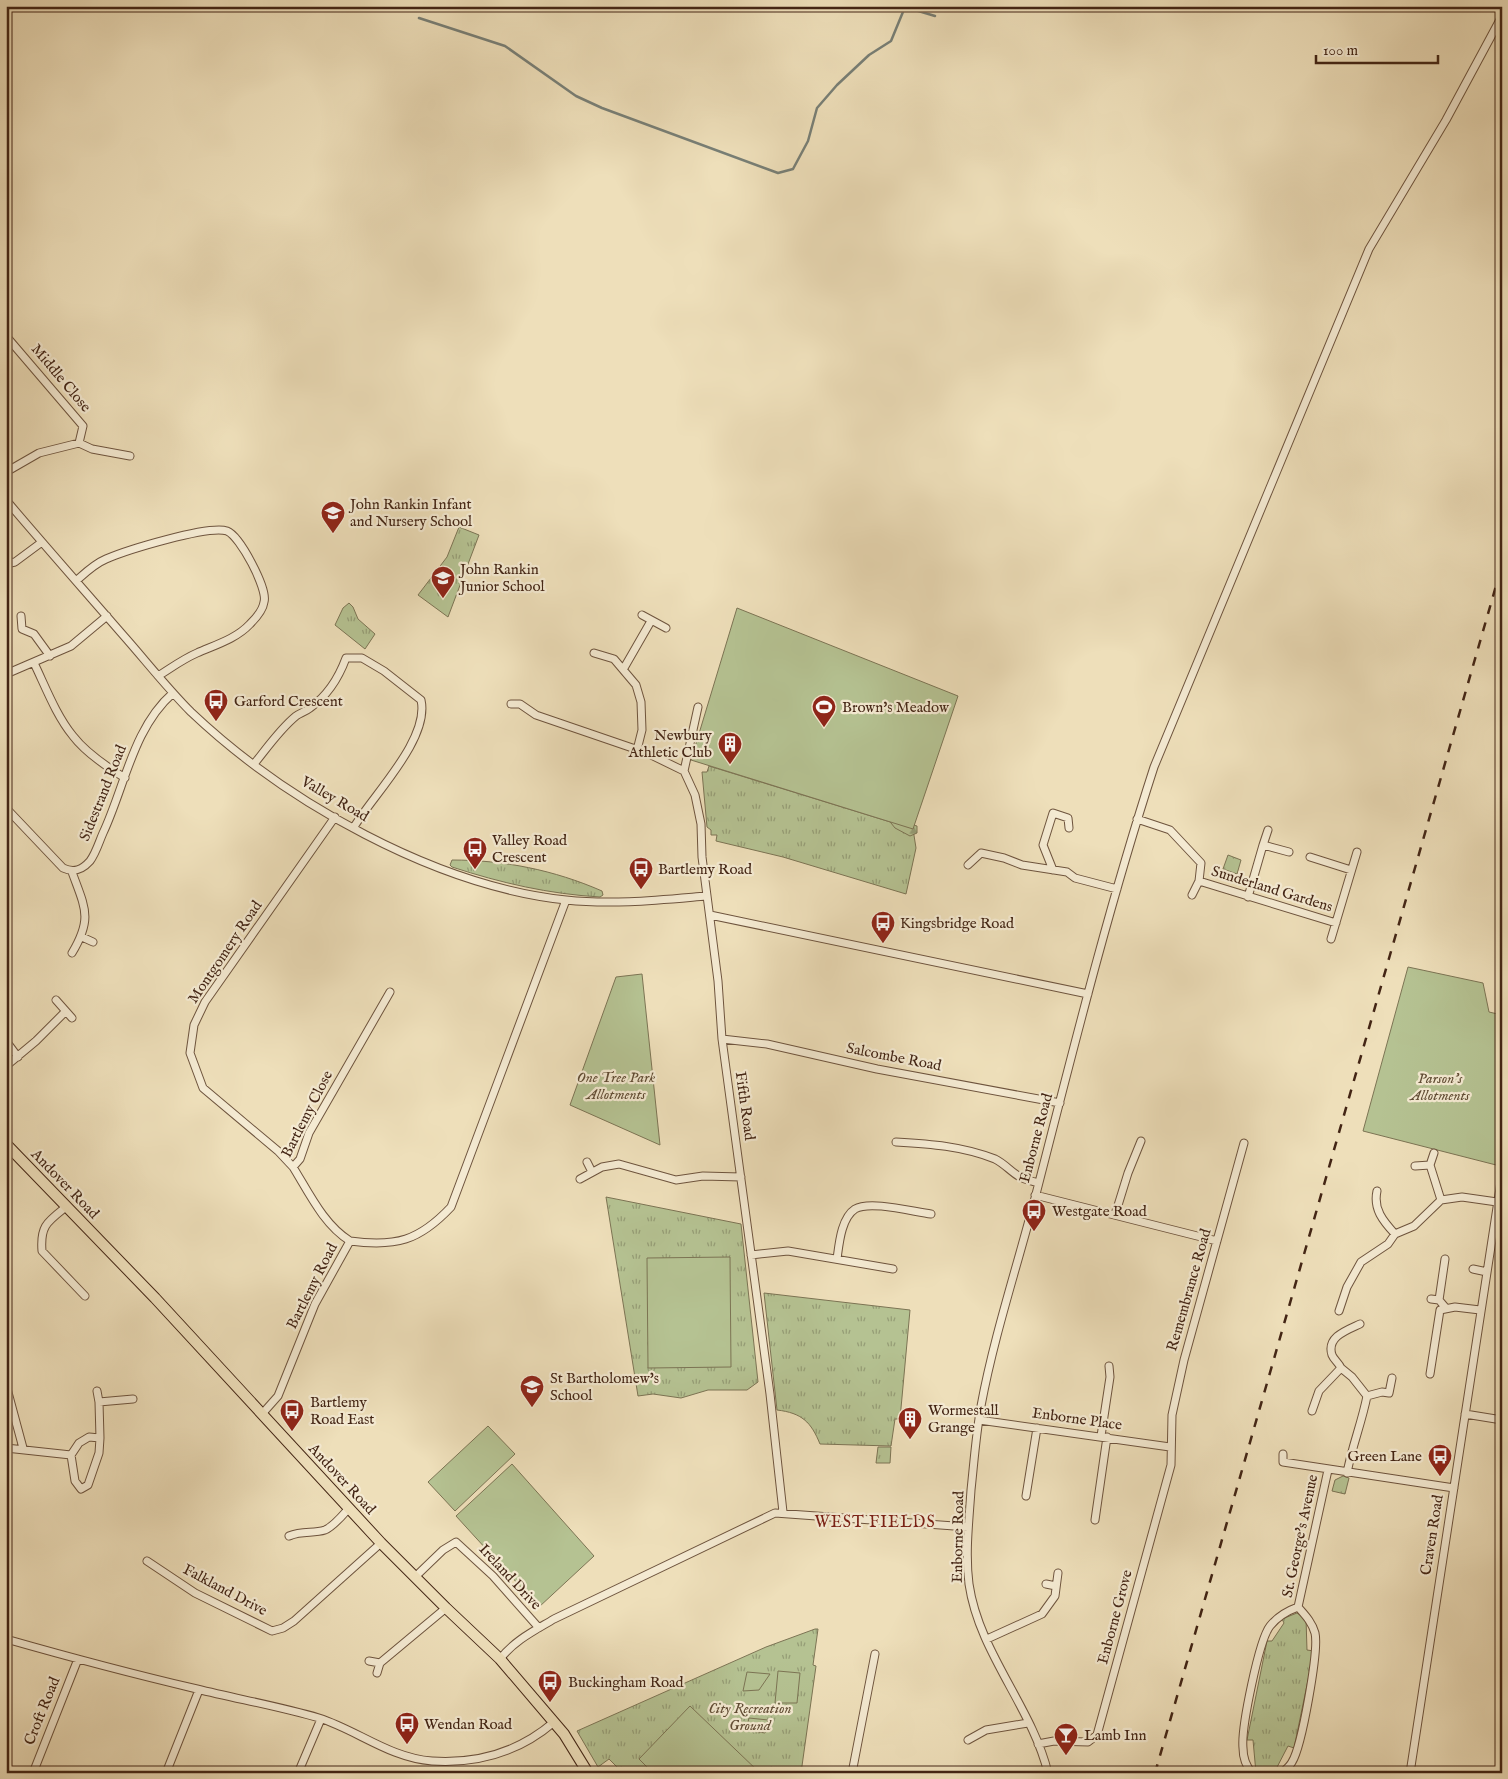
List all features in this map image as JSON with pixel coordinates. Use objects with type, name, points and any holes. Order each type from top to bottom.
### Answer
[{"type":"main road","name":"Andover Road","points":[[6,1144],[155,1298],[381,1543],[500,1659],[554,1722],[572,1746],[588,1773]]},
{"type":"street","name":"Enborne Road","points":[[1048,1773],[1038,1744],[987,1639],[977,1614],[969,1583],[968,1526],[979,1420],[998,1337],[1088,994],[1137,819],[1154,767],[1176,710],[1370,249],[1446,120],[1502,16]]},
{"type":"street","name":"Middle Close","points":[[6,336],[83,426],[79,443]]},
{"type":"street","points":[[6,472],[39,453],[79,443],[92,448],[130,456]]},
{"type":"street","name":"Valley Road","points":[[6,500],[173,693],[218,735],[254,764],[335,817],[409,854],[471,879],[520,892],[566,900],[629,902],[706,896]]},
{"type":"street","points":[[76,581],[90,568],[105,559],[158,542],[210,530],[227,531],[236,537],[263,586],[265,602],[262,608],[249,625],[224,642],[197,653],[158,676]]},
{"type":"street","points":[[6,564],[15,562],[42,542]]},
{"type":"street","points":[[642,615],[666,628]]},
{"type":"street","points":[[21,616],[22,629],[34,634],[50,656]]},
{"type":"street","points":[[6,674],[71,646],[107,616]]},
{"type":"street","points":[[624,668],[651,621]]},
{"type":"street","points":[[594,653],[614,659],[624,668],[636,685],[641,702],[642,730],[637,750]]},
{"type":"street","points":[[254,764],[296,716],[310,708],[328,690],[340,673],[346,658],[362,658],[384,671],[421,700],[423,707],[420,723],[413,740],[400,762],[354,827]]},
{"type":"street","points":[[34,663],[52,701],[73,736],[95,758],[125,778]]},
{"type":"street","name":"Sidestrand Road","points":[[72,872],[80,869],[90,860],[152,715],[173,693]]},
{"type":"street","points":[[511,704],[520,704],[536,715],[637,750],[684,771],[698,707]]},
{"type":"street","name":"Fifth Road","points":[[684,771],[695,795],[701,824],[702,857],[710,916],[722,1039],[770,1394],[783,1512]]},
{"type":"street","points":[[6,808],[53,859],[72,872],[87,915],[82,937],[72,953]]},
{"type":"street","points":[[1053,870],[1043,845],[1053,813],[1068,818],[1069,828]]},
{"type":"street","name":"Montgomery Road","points":[[293,1167],[278,1151],[203,1088],[190,1053],[194,1025],[205,1002],[335,817]]},
{"type":"street","name":"Sunderland Gardens","points":[[1137,819],[1170,830],[1201,863],[1199,881],[1192,894]]},
{"type":"street","points":[[1248,896],[1268,830]]},
{"type":"street","points":[[1263,845],[1289,852]]},
{"type":"street","name":"Sunderland Gardens","points":[[1331,939],[1356,852]]},
{"type":"street","points":[[968,865],[981,853],[1004,858],[1022,865],[1053,870],[1117,889]]},
{"type":"street","points":[[1310,857],[1351,870]]},
{"type":"street","name":"Sunderland Gardens","points":[[1199,881],[1336,923]]},
{"type":"street","name":"Bartlemy Road","points":[[262,1414],[278,1396],[315,1304],[350,1241],[372,1244],[401,1242],[434,1225],[451,1207],[566,900]]},
{"type":"street","points":[[710,916],[1088,994]]},
{"type":"street","points":[[82,937],[93,942]]},
{"type":"street","name":"Bartlemy Close","points":[[350,1241],[341,1235],[329,1222],[293,1167],[300,1159],[308,1133],[390,992]]},
{"type":"street","points":[[56,1000],[72,1018]]},
{"type":"street","points":[[6,1066],[36,1041],[65,1012]]},
{"type":"street","name":"Salcombe Road","points":[[722,1039],[767,1044],[877,1069],[1060,1102]]},
{"type":"street","points":[[6,1041],[18,1056]]},
{"type":"street","points":[[1115,1215],[1128,1173],[1141,1141]]},
{"type":"street","points":[[896,1142],[942,1144],[971,1151],[996,1160],[1010,1167],[1018,1176],[1038,1183]]},
{"type":"street","name":"Remembrance Road","points":[[1170,1447],[1172,1415],[1184,1360],[1244,1143]]},
{"type":"street","points":[[1434,1153],[1430,1166],[1441,1200]]},
{"type":"street","points":[[587,1162],[592,1172]]},
{"type":"street","points":[[580,1179],[602,1166],[619,1164],[676,1180],[703,1176],[741,1177]]},
{"type":"street","points":[[1415,1166],[1430,1166]]},
{"type":"street","name":"Craven Road","points":[[1410,1773],[1502,1174]]},
{"type":"street","points":[[1377,1191],[1374,1202],[1376,1209],[1395,1234]]},
{"type":"street","points":[[1035,1195],[1217,1241]]},
{"type":"street","points":[[1339,1311],[1347,1287],[1361,1262],[1388,1244],[1395,1234],[1414,1226],[1441,1200],[1462,1197],[1499,1199]]},
{"type":"street","points":[[837,1259],[846,1222],[855,1209],[866,1206],[883,1207],[931,1214]]},
{"type":"street","points":[[66,1207],[50,1220],[41,1235],[42,1252],[85,1296]]},
{"type":"street","points":[[750,1255],[788,1251],[893,1269]]},
{"type":"street","points":[[1439,1300],[1445,1259]]},
{"type":"street","points":[[1473,1269],[1486,1272]]},
{"type":"street","points":[[1431,1299],[1439,1300],[1445,1307]]},
{"type":"street","points":[[1430,1374],[1440,1310],[1445,1307],[1480,1310]]},
{"type":"street","points":[[1347,1473],[1352,1444],[1363,1416],[1367,1396],[1332,1356],[1331,1346],[1336,1336],[1360,1324]]},
{"type":"street","points":[[1095,1520],[1110,1377],[1109,1366]]},
{"type":"street","points":[[1312,1411],[1319,1391],[1341,1368]]},
{"type":"street","points":[[1367,1396],[1382,1392],[1389,1393],[1392,1378]]},
{"type":"street","points":[[6,1385],[23,1448]]},
{"type":"street","points":[[97,1391],[99,1402],[100,1438],[99,1452],[88,1485],[81,1489],[75,1481],[71,1455],[80,1443],[89,1437],[100,1438]]},
{"type":"street","points":[[99,1402],[133,1399]]},
{"type":"street","points":[[1465,1414],[1502,1420]]},
{"type":"street","name":"Enborne Place","points":[[979,1420],[1104,1436],[1170,1447]]},
{"type":"street","points":[[1026,1496],[1037,1428]]},
{"type":"street","name":"Enborne Grove","points":[[1038,1744],[1054,1741],[1088,1742],[1097,1736],[1171,1465],[1170,1447]]},
{"type":"street","points":[[6,1448],[23,1448],[71,1455]]},
{"type":"street","points":[[1283,1454],[1283,1462],[1454,1488]]},
{"type":"street","name":"St. George's Avenue","points":[[1298,1607],[1328,1470]]},
{"type":"street","points":[[289,1536],[300,1531],[323,1530],[332,1526],[349,1508]]},
{"type":"street","points":[[500,1659],[510,1646],[538,1628],[759,1519],[783,1512],[968,1526]]},
{"type":"street","name":"Ireland Drive","points":[[415,1577],[443,1550],[456,1542],[493,1576],[538,1628]]},
{"type":"street","name":"Falkland Drive","points":[[147,1561],[195,1594],[272,1631],[283,1628],[294,1621],[381,1543]]},
{"type":"street","points":[[987,1639],[1042,1614],[1055,1596],[1058,1573]]},
{"type":"street","points":[[1046,1584],[1056,1586]]},
{"type":"street","name":"St. George's Avenue","points":[[1252,1773],[1244,1758],[1244,1730],[1262,1641],[1270,1626],[1285,1612],[1298,1607]]},
{"type":"street","name":"St. George's Avenue","points":[[1282,1773],[1293,1761],[1316,1656],[1315,1633],[1309,1619],[1298,1607]]},
{"type":"street","points":[[377,1673],[380,1663],[446,1608]]},
{"type":"street","points":[[6,1639],[199,1690],[261,1703],[321,1719],[401,1754],[432,1761],[463,1760],[507,1752],[537,1737],[554,1722]]},
{"type":"street","points":[[852,1773],[875,1654]]},
{"type":"street","name":"Croft Road","points":[[32,1773],[78,1659]]},
{"type":"street","points":[[370,1661],[380,1663]]},
{"type":"street","points":[[166,1773],[199,1690]]},
{"type":"street","points":[[298,1773],[321,1719]]},
{"type":"street","points":[[968,1740],[986,1730],[1028,1723]]},
{"type":"green space","points":[[459,527],[479,535],[448,617],[418,595],[447,557]]},
{"type":"green space","points":[[349,603],[353,607],[358,619],[375,634],[365,649],[335,625],[343,608]]},
{"type":"green space","name":"Brown's Meadow","points":[[737,608],[958,696],[913,829],[691,760]]},
{"type":"green space","points":[[709,766],[913,829],[916,848],[906,894],[783,857],[716,841],[717,835],[711,835],[711,830],[707,827],[702,772],[707,772]]},
{"type":"green space","points":[[887,818],[917,826],[917,833],[910,836],[895,828]]},
{"type":"green space","points":[[1228,855],[1241,860],[1237,874],[1223,869]]},
{"type":"green space","points":[[452,860],[510,864],[547,872],[602,891],[603,895],[600,897],[562,893],[507,883],[452,867],[450,865]]},
{"type":"green space","name":"Parson's Allotments","points":[[1408,967],[1483,983],[1489,1012],[1502,1015],[1500,1166],[1363,1131]]},
{"type":"green space","name":"One Tree Park Allotments","points":[[642,974],[660,1145],[570,1105],[616,977]]},
{"type":"green space","points":[[606,1197],[741,1224],[758,1382],[747,1390],[708,1390],[681,1398],[653,1394],[638,1396]]},
{"type":"green space","points":[[730,1257],[731,1367],[648,1368],[647,1258]]},
{"type":"green space","points":[[764,1293],[910,1310],[900,1419],[895,1419],[891,1446],[820,1444],[809,1424],[799,1416],[777,1410]]},
{"type":"green space","points":[[488,1426],[515,1454],[455,1511],[428,1482]]},
{"type":"green space","points":[[878,1447],[891,1447],[890,1463],[876,1463]]},
{"type":"green space","points":[[512,1464],[594,1556],[539,1607],[456,1516]]},
{"type":"green space","points":[[1343,1476],[1349,1478],[1345,1494],[1332,1491],[1335,1480]]},
{"type":"green space","points":[[1297,1613],[1306,1619],[1307,1650],[1314,1651],[1294,1748],[1288,1746],[1274,1773],[1256,1773],[1253,1740],[1247,1740],[1267,1641],[1272,1641],[1284,1623],[1282,1619]]},
{"type":"green space","name":"City Recreation Ground","points":[[818,1629],[813,1665],[816,1666],[801,1773],[623,1773],[609,1759],[598,1767],[577,1731],[766,1647]]},
{"type":"green space","points":[[778,1671],[800,1673],[797,1703],[775,1703]]},
{"type":"green space","points":[[747,1672],[770,1674],[759,1690],[743,1691]]},
{"type":"green space","points":[[690,1706],[760,1773],[653,1773],[639,1759]]},
{"type":"green space","points":[[749,1718],[768,1720],[765,1733],[746,1730]]},
{"type":"waterway","points":[[419,18],[505,46],[576,96],[602,108],[778,173],[793,169],[808,141],[817,108],[837,85],[869,55],[891,41],[905,7],[935,16]]},
{"type":"railway","points":[[1155,1773],[1502,565]]},
{"type":"place","name":"John Rankin Infant and Nursery School","points":[[333,534]]},
{"type":"place","name":"John Rankin Junior School","points":[[443,599]]},
{"type":"place","name":"Garford Crescent","points":[[216,722]]},
{"type":"place","name":"Brown's Meadow","points":[[824,728]]},
{"type":"place","name":"Newbury Athletic Club","points":[[730,765]]},
{"type":"place","name":"Valley Road Crescent","points":[[475,870]]},
{"type":"place","name":"Bartlemy Road","points":[[641,890]]},
{"type":"place","name":"Kingsbridge Road","points":[[883,944]]},
{"type":"place","name":"Westgate Road","points":[[1034,1232]]},
{"type":"place","name":"St Bartholomew's School","points":[[532,1408]]},
{"type":"place","name":"Bartlemy Road East","points":[[292,1432]]},
{"type":"place","name":"Wormestall Grange","points":[[910,1440]]},
{"type":"place","name":"Green Lane","points":[[1440,1477]]},
{"type":"place","name":"Buckingham Road","points":[[550,1703]]},
{"type":"place","name":"Wendan Road","points":[[407,1745]]},
{"type":"place","name":"Lamb Inn","points":[[1066,1756]]},
{"type":"district","name":"WEST FIELDS","points":[[875,1523]]}]
